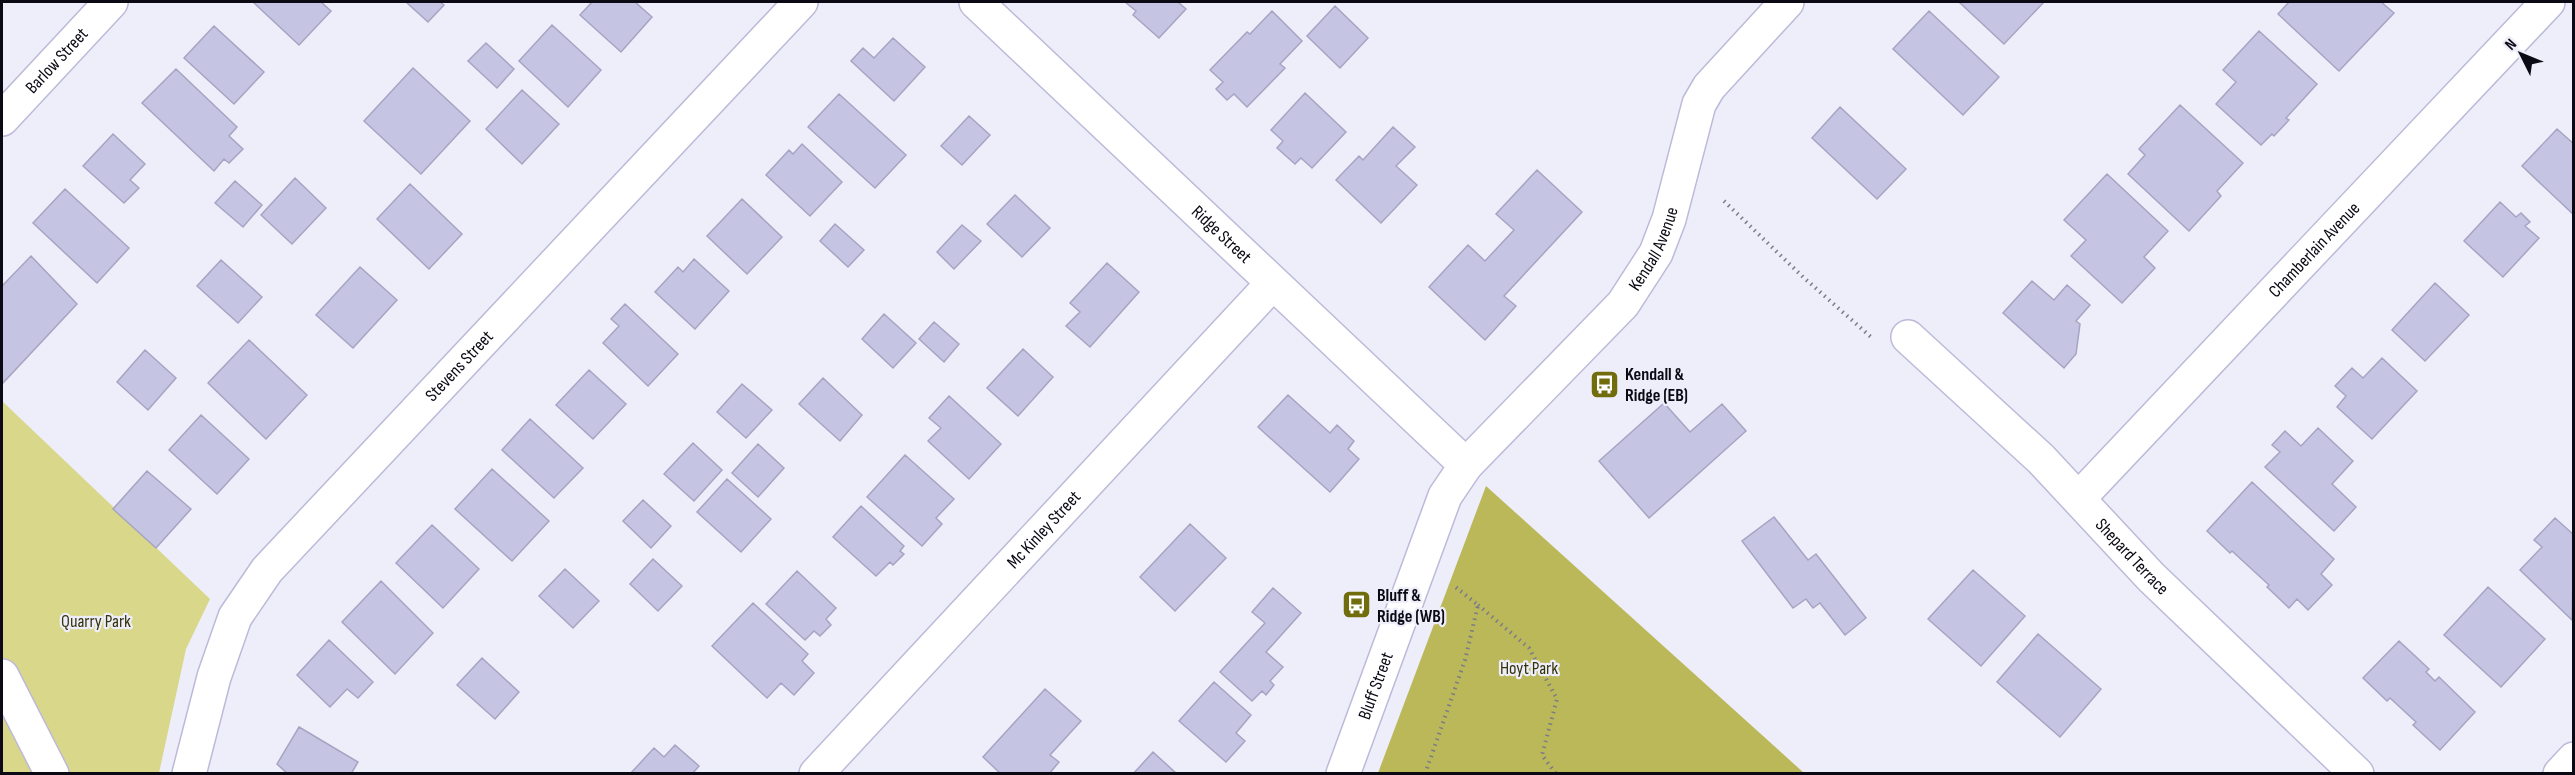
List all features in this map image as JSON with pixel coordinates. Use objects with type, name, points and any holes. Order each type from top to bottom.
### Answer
[{"type":"street","name":"Barlow Street","points":[[2,119],[111,2]]},
{"type":"street","name":"Stevens Street","points":[[189,774],[211,688],[225,645],[236,617],[267,570],[801,2]]},
{"type":"street","name":"Ridge Street","points":[[976,2],[1466,465]]},
{"type":"street","name":"Kendall Avenue","points":[[1466,465],[1623,304],[1656,253],[1669,219],[1699,104],[1709,87],[1787,2]]},
{"type":"street","name":"Chamberlain Avenue","points":[[2079,498],[2548,2]]},
{"type":"street","name":"Mc Kinley Street","points":[[816,774],[1272,284]]},
{"type":"street","name":"Shepard Terrace","points":[[1908,337],[2041,459],[2151,577],[2357,774]]},
{"type":"street","name":"Bluff Street","points":[[1343,774],[1445,496],[1466,465]]},
{"type":"street","points":[[2,676],[52,774]]},
{"type":"street","points":[[2560,774],[2574,759]]},
{"type":"path","points":[[1724,201],[1803,277],[1885,348],[1908,337]]},
{"type":"path","points":[[1422,559],[1529,648],[1557,699],[1542,755],[1556,774]]},
{"type":"path","points":[[1425,774],[1465,660],[1478,605]]},
{"type":"green space","name":"Quarry Park","points":[[2,401],[210,599],[186,649],[159,773],[2,773]]},
{"type":"green space","name":"Hoyt Park","points":[[1486,486],[1804,773],[1378,773]]},
{"type":"building","points":[[253,2],[321,2],[331,11],[299,45]]},
{"type":"building","points":[[406,2],[440,2],[444,5],[428,22]]},
{"type":"building","points":[[592,2],[635,2],[652,17],[621,52],[580,15]]},
{"type":"building","points":[[1125,2],[1178,2],[1186,9],[1159,38],[1133,15],[1136,11]]},
{"type":"building","points":[[1959,2],[2044,2],[2004,44]]},
{"type":"building","points":[[2289,2],[2381,2],[2394,13],[2339,71],[2278,14]]},
{"type":"building","points":[[1335,6],[1368,38],[1340,68],[1307,36]]},
{"type":"building","points":[[1272,11],[1302,41],[1280,64],[1285,68],[1247,107],[1234,94],[1227,100],[1216,89],[1223,82],[1210,70],[1247,32],[1250,34]]},
{"type":"building","points":[[1929,11],[1999,77],[1963,115],[1893,49]]},
{"type":"building","points":[[552,25],[601,70],[568,107],[519,61]]},
{"type":"building","points":[[214,26],[264,72],[234,104],[184,58]]},
{"type":"building","points":[[2259,31],[2317,84],[2286,118],[2289,120],[2274,136],[2272,134],[2261,145],[2216,104],[2236,82],[2223,70]]},
{"type":"building","points":[[893,38],[925,67],[894,101],[851,61],[863,48],[874,58]]},
{"type":"building","points":[[486,43],[514,69],[497,88],[468,61]]},
{"type":"building","points":[[413,68],[470,121],[421,174],[364,121]]},
{"type":"building","points":[[176,69],[237,127],[229,136],[243,149],[229,163],[224,159],[214,171],[142,103]]},
{"type":"building","points":[[522,90],[559,124],[522,164],[486,129]]},
{"type":"building","points":[[1305,93],[1346,132],[1312,168],[1301,158],[1295,164],[1277,148],[1283,141],[1271,130]]},
{"type":"building","points":[[839,94],[906,155],[875,188],[808,127]]},
{"type":"building","points":[[2180,105],[2243,163],[2217,191],[2221,196],[2189,231],[2128,174],[2145,155],[2139,149]]},
{"type":"building","points":[[1840,107],[1906,169],[1877,199],[1812,138]]},
{"type":"building","points":[[969,116],[990,135],[962,165],[941,146]]},
{"type":"building","points":[[1393,127],[1415,147],[1396,166],[1417,185],[1381,223],[1336,180],[1359,156],[1363,160]]},
{"type":"building","points":[[2557,129],[2574,144],[2574,215],[2522,166]]},
{"type":"building","points":[[113,134],[145,164],[130,180],[139,188],[124,203],[83,166]]},
{"type":"building","points":[[802,144],[842,182],[810,216],[766,175],[789,150],[793,154]]},
{"type":"building","points":[[1537,170],[1582,212],[1504,296],[1516,306],[1485,340],[1429,287],[1468,245],[1485,261],[1514,230],[1496,214]]},
{"type":"building","points":[[2107,174],[2168,231],[2144,257],[2155,268],[2122,303],[2071,256],[2086,240],[2064,220]]},
{"type":"building","points":[[295,178],[326,208],[292,244],[261,215]]},
{"type":"building","points":[[235,181],[262,205],[243,227],[215,203]]},
{"type":"building","points":[[410,184],[462,234],[429,269],[377,219]]},
{"type":"building","points":[[65,189],[129,248],[97,283],[33,223]]},
{"type":"building","points":[[1015,195],[1050,228],[1022,257],[987,224]]},
{"type":"building","points":[[742,199],[782,237],[747,274],[707,236]]},
{"type":"building","points":[[2500,202],[2516,217],[2521,213],[2530,222],[2525,226],[2539,238],[2503,277],[2464,241]]},
{"type":"building","points":[[835,224],[864,250],[848,267],[820,241]]},
{"type":"building","points":[[962,225],[981,241],[954,269],[937,252]]},
{"type":"building","points":[[31,256],[77,304],[2,384],[2,286]]},
{"type":"building","points":[[694,259],[729,291],[695,329],[655,292],[678,267],[683,272]]},
{"type":"building","points":[[221,260],[262,297],[238,323],[197,286]]},
{"type":"building","points":[[1107,263],[1139,292],[1090,347],[1066,326],[1080,312],[1070,303]]},
{"type":"building","points":[[360,267],[397,300],[353,348],[316,315]]},
{"type":"building","points":[[2032,281],[2054,300],[2067,285],[2090,305],[2076,321],[2080,324],[2076,354],[2064,368],[2003,313]]},
{"type":"building","points":[[2435,283],[2469,315],[2425,361],[2392,330]]},
{"type":"building","points":[[625,304],[678,354],[648,386],[603,343],[619,326],[611,319]]},
{"type":"building","points":[[884,314],[916,343],[893,368],[862,339]]},
{"type":"building","points":[[934,322],[959,344],[944,362],[919,339]]},
{"type":"building","points":[[249,340],[307,395],[266,439],[208,383]]},
{"type":"building","points":[[1023,349],[1053,377],[1018,416],[987,388]]},
{"type":"building","points":[[145,350],[176,378],[148,410],[117,382]]},
{"type":"building","points":[[2382,358],[2417,391],[2372,439],[2337,407],[2346,396],[2335,386],[2352,368],[2363,378]]},
{"type":"building","points":[[589,370],[626,404],[593,439],[556,405]]},
{"type":"building","points":[[823,378],[862,415],[840,441],[799,404]]},
{"type":"building","points":[[742,384],[772,410],[746,438],[717,412]]},
{"type":"building","points":[[1288,395],[1330,433],[1337,425],[1354,441],[1348,449],[1359,459],[1330,492],[1258,427]]},
{"type":"building","points":[[949,396],[1001,444],[969,479],[928,441],[941,428],[929,418]]},
{"type":"building","points":[[1664,403],[1690,432],[1722,404],[1746,431],[1649,518],[1599,461]]},
{"type":"building","points":[[201,415],[249,459],[217,494],[169,450]]},
{"type":"building","points":[[530,419],[583,468],[554,498],[502,450]]},
{"type":"building","points":[[2318,428],[2353,461],[2332,484],[2356,507],[2334,531],[2265,467],[2280,452],[2272,445],[2285,431],[2301,446]]},
{"type":"building","points":[[693,443],[722,470],[694,501],[664,474]]},
{"type":"building","points":[[758,444],[784,468],[758,497],[732,473]]},
{"type":"building","points":[[905,455],[954,499],[936,518],[942,524],[922,546],[867,497]]},
{"type":"building","points":[[492,469],[549,521],[512,561],[455,509]]},
{"type":"building","points":[[147,471],[191,509],[156,548],[113,509]]},
{"type":"building","points":[[727,479],[771,519],[741,552],[697,512]]},
{"type":"building","points":[[2252,482],[2334,559],[2321,574],[2332,585],[2308,610],[2297,599],[2289,608],[2267,587],[2269,585],[2207,531]]},
{"type":"building","points":[[643,500],[671,526],[651,548],[623,521]]},
{"type":"building","points":[[861,506],[904,546],[900,551],[904,554],[893,565],[890,562],[876,576],[833,537]]},
{"type":"building","points":[[1774,517],[1808,560],[1816,554],[1866,618],[1845,635],[1820,603],[1813,608],[1806,599],[1793,608],[1742,541]]},
{"type":"building","points":[[2555,518],[2574,535],[2572,620],[2520,570],[2542,547],[2534,540]]},
{"type":"building","points":[[1190,524],[1226,558],[1175,611],[1140,577]]},
{"type":"building","points":[[432,525],[479,569],[443,608],[396,563]]},
{"type":"building","points":[[653,559],[682,586],[658,611],[630,584]]},
{"type":"building","points":[[565,569],[599,601],[573,628],[539,596]]},
{"type":"building","points":[[1973,570],[2025,616],[1981,666],[1928,619]]},
{"type":"building","points":[[797,571],[836,608],[826,619],[831,625],[820,636],[814,631],[805,640],[766,604]]},
{"type":"building","points":[[381,581],[433,633],[395,674],[342,622]]},
{"type":"building","points":[[2488,587],[2545,639],[2501,687],[2444,635]]},
{"type":"building","points":[[1273,588],[1301,613],[1266,652],[1283,667],[1270,681],[1274,685],[1266,695],[1262,691],[1252,701],[1220,672],[1265,623],[1252,612]]},
{"type":"building","points":[[753,603],[808,654],[802,661],[814,673],[794,695],[781,683],[767,698],[712,646]]},
{"type":"building","points":[[2038,634],[2101,689],[2060,737],[1997,682]]},
{"type":"building","points":[[329,640],[373,682],[358,698],[347,689],[330,707],[297,675]]},
{"type":"building","points":[[2399,641],[2429,669],[2426,672],[2435,681],[2439,677],[2475,712],[2440,750],[2413,725],[2416,722],[2390,698],[2387,701],[2363,678]]},
{"type":"building","points":[[482,658],[519,692],[495,719],[457,685]]},
{"type":"building","points":[[1214,682],[1251,715],[1236,733],[1245,741],[1226,762],[1179,721]]},
{"type":"building","points":[[1045,689],[1081,721],[1050,755],[1059,762],[1049,774],[1001,774],[983,757]]},
{"type":"building","points":[[299,727],[358,762],[351,774],[288,774],[277,764]]},
{"type":"building","points":[[675,745],[699,766],[692,774],[630,774],[654,748],[664,757]]},
{"type":"building","points":[[1153,752],[1177,774],[1133,774]]},
{"type":"place","name":"Kendall & Ridge (EB)","points":[[1604,384]]},
{"type":"place","name":"Bluff & Ridge (WB)","points":[[1356,605]]}]
